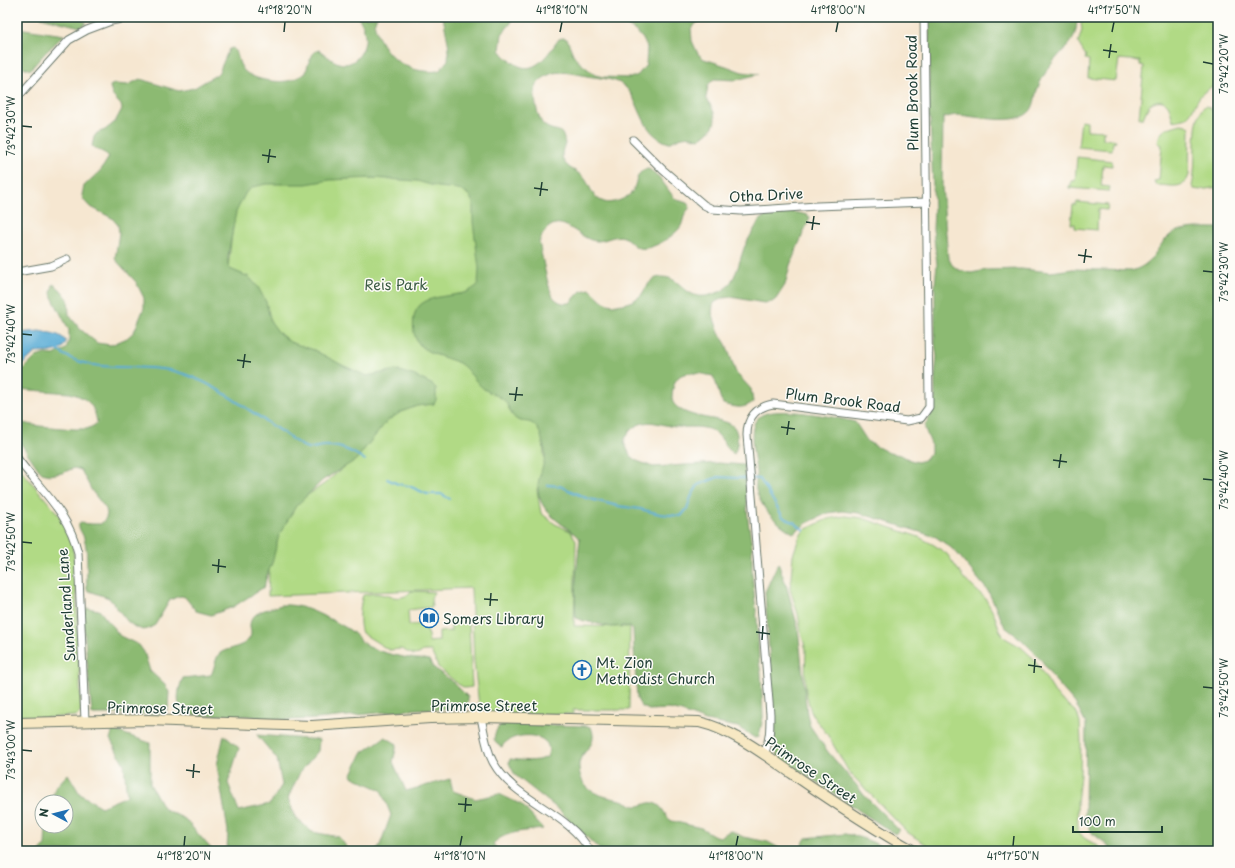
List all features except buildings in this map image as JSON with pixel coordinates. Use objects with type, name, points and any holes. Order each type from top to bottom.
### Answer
[{"type":"main road","name":"Primrose Street","points":[[17,723],[148,720],[312,726],[430,718],[481,717],[699,722],[722,729],[764,754],[887,836],[914,851]]},
{"type":"street","points":[[17,98],[69,40],[87,30],[111,21],[131,17]]},
{"type":"street","name":"Plum Brook Road","points":[[764,754],[770,737],[770,714],[747,436],[749,420],[752,414],[758,409],[773,404],[907,421],[921,418],[929,407],[930,372],[924,17]]},
{"type":"street","name":"Otha Drive","points":[[633,140],[663,170],[704,205],[712,209],[741,211],[817,206],[926,202]]},
{"type":"street","points":[[17,272],[51,266],[67,259]]},
{"type":"street","name":"Sunderland Lane","points":[[17,458],[63,515],[75,540],[78,553],[85,721]]},
{"type":"street","points":[[481,717],[492,761],[501,774],[512,786],[576,832],[590,851]]},
{"type":"green space","points":[[41,17],[77,17],[87,23],[80,27]]},
{"type":"green space","points":[[358,17],[377,17],[374,23],[382,45],[397,60],[416,70],[439,71],[448,60],[449,47],[443,17],[511,17],[511,23],[502,34],[500,50],[508,59],[521,67],[528,68],[540,62],[559,39],[563,38],[567,39],[573,54],[578,61],[595,75],[604,77],[630,78],[638,75],[646,65],[647,47],[637,32],[618,20],[616,17],[705,17],[691,28],[692,41],[698,54],[704,59],[742,72],[759,74],[736,80],[714,79],[708,85],[706,98],[715,115],[714,125],[711,130],[699,139],[683,137],[669,143],[659,138],[651,131],[645,123],[633,97],[627,89],[616,81],[570,73],[553,73],[539,82],[535,88],[535,95],[540,120],[545,126],[561,132],[564,138],[565,144],[562,151],[563,160],[570,168],[584,178],[597,198],[607,203],[623,199],[632,192],[639,174],[644,170],[649,169],[659,177],[675,199],[687,203],[690,207],[685,213],[681,226],[674,234],[656,245],[644,248],[637,247],[621,236],[597,241],[584,237],[565,225],[552,225],[546,230],[539,243],[552,295],[560,302],[570,303],[581,291],[590,289],[606,303],[615,305],[630,302],[639,297],[652,280],[658,277],[669,278],[675,281],[696,296],[714,294],[722,291],[731,282],[744,248],[759,221],[769,214],[776,212],[792,212],[810,217],[790,265],[785,285],[776,299],[772,302],[764,303],[731,297],[723,298],[715,302],[713,305],[712,313],[719,333],[726,344],[736,373],[751,389],[753,402],[742,407],[723,404],[713,376],[688,373],[678,377],[675,382],[672,393],[672,401],[680,409],[696,416],[722,421],[734,427],[737,433],[737,440],[734,454],[728,449],[716,433],[709,429],[700,427],[674,427],[650,422],[640,424],[631,429],[624,443],[630,455],[637,461],[653,467],[718,463],[744,465],[748,520],[752,547],[752,574],[761,674],[763,717],[759,736],[755,738],[738,727],[706,721],[682,712],[669,709],[649,710],[641,706],[637,699],[633,630],[630,627],[612,627],[576,618],[576,588],[580,539],[551,515],[542,503],[539,496],[538,486],[545,451],[538,429],[531,423],[516,419],[503,399],[484,389],[459,363],[430,352],[421,346],[417,341],[413,323],[417,309],[422,304],[428,300],[467,292],[478,285],[479,268],[473,222],[473,203],[469,195],[458,189],[438,187],[417,181],[372,178],[330,180],[306,184],[266,184],[253,187],[246,192],[236,212],[228,256],[228,265],[230,269],[249,277],[258,287],[266,302],[271,322],[279,333],[290,342],[314,350],[367,376],[396,370],[415,376],[436,388],[436,400],[434,404],[417,406],[401,412],[387,421],[356,460],[323,480],[296,506],[279,535],[264,587],[233,607],[211,615],[196,611],[185,597],[177,597],[170,600],[155,625],[143,630],[128,622],[109,598],[87,590],[86,544],[79,527],[79,523],[101,524],[106,518],[106,509],[92,491],[81,470],[74,468],[62,473],[50,475],[42,473],[17,438],[17,422],[39,426],[87,429],[95,425],[97,422],[96,416],[92,406],[76,395],[70,393],[17,389],[17,369],[24,369],[36,357],[45,354],[54,355],[66,349],[69,340],[69,330],[52,297],[51,293],[53,284],[60,289],[68,299],[69,315],[80,329],[97,343],[111,345],[127,338],[134,332],[144,308],[144,298],[136,282],[115,259],[119,233],[118,225],[112,218],[89,206],[83,199],[82,195],[84,186],[101,170],[109,157],[92,146],[94,137],[97,133],[105,130],[115,122],[122,109],[121,105],[112,95],[110,86],[114,84],[128,85],[140,79],[179,91],[194,88],[219,72],[229,49],[233,48],[242,68],[251,76],[280,82],[292,80],[306,73],[308,64],[314,52],[319,50],[336,62],[348,64],[353,62],[363,50],[365,40],[361,21]]},
{"type":"green space","points":[[929,17],[1077,17],[1075,34],[1072,40],[1044,74],[1037,90],[1032,108],[1025,115],[1007,119],[958,115],[943,118],[942,187],[948,257],[952,265],[959,270],[971,273],[987,270],[1021,269],[1051,272],[1073,269],[1131,271],[1149,261],[1167,238],[1177,231],[1191,228],[1218,228],[1218,851],[1112,851],[1104,842],[1092,833],[1085,818],[1086,724],[1075,703],[1054,679],[1040,658],[1021,639],[1005,627],[988,591],[957,553],[950,547],[936,537],[859,513],[842,511],[828,513],[807,523],[793,533],[781,525],[767,511],[759,498],[756,486],[752,433],[757,419],[762,415],[770,413],[794,412],[855,422],[868,442],[889,453],[901,455],[918,462],[926,459],[931,453],[931,444],[925,429],[925,425],[932,413],[935,401],[937,357],[935,344],[935,284],[937,264],[933,229],[934,209],[929,119]]},
{"type":"green space","points":[[1080,17],[1218,17],[1218,83],[1202,94],[1189,115],[1185,118],[1173,121],[1168,105],[1163,101],[1155,101],[1147,109],[1143,118],[1139,118],[1144,66],[1140,65],[1140,61],[1119,59],[1116,81],[1088,78],[1089,60],[1085,59],[1086,56],[1078,43],[1082,30]]},
{"type":"green space","points":[[17,27],[64,35],[30,70],[17,64]]},
{"type":"green space","points":[[1205,106],[1209,107],[1218,118],[1218,187],[1200,190],[1194,189],[1192,186],[1194,175],[1196,127],[1201,111]]},
{"type":"green space","points":[[1081,120],[1087,121],[1087,130],[1105,131],[1103,132],[1103,139],[1116,140],[1113,142],[1112,150],[1078,147]]},
{"type":"green space","points":[[1181,124],[1187,125],[1190,128],[1189,175],[1187,180],[1176,186],[1156,185],[1154,181],[1159,180],[1162,145],[1158,143],[1160,135],[1166,129]]},
{"type":"green space","points":[[1077,157],[1112,161],[1112,166],[1103,165],[1101,186],[1110,187],[1109,191],[1069,188],[1069,186],[1071,186],[1071,181],[1075,181]]},
{"type":"green space","name":"Reis Park","points":[[497,176],[542,429],[545,465],[537,490],[541,513],[555,524],[570,531],[576,540],[574,626],[630,627],[629,710],[573,710],[573,714],[480,714],[474,661],[471,588],[268,596],[270,545],[293,505],[324,484],[356,457],[282,345],[227,277],[238,180]]},
{"type":"green space","points":[[1077,202],[1108,205],[1107,210],[1098,209],[1097,230],[1075,228],[1075,224],[1071,224],[1073,205],[1076,205]]},
{"type":"green space","points":[[17,471],[22,471],[63,520],[72,542],[75,564],[81,710],[76,716],[17,719]]},
{"type":"green space","points":[[845,516],[862,518],[919,537],[947,554],[965,580],[985,598],[994,614],[1000,631],[1005,638],[1021,647],[1034,659],[1057,696],[1077,713],[1080,723],[1081,742],[1077,803],[1078,831],[1084,838],[1098,846],[1102,851],[940,851],[927,845],[907,832],[849,772],[827,734],[811,712],[806,693],[806,650],[798,614],[790,589],[793,555],[799,538],[804,530],[828,519]]},
{"type":"green space","points":[[778,563],[786,584],[798,628],[807,714],[810,726],[828,752],[863,794],[899,830],[895,834],[778,757],[773,741],[775,734],[765,592]]},
{"type":"green space","points":[[411,591],[434,592],[431,599],[432,607],[408,610],[409,625],[426,624],[429,642],[439,641],[439,632],[451,631],[451,619],[466,619],[469,625],[472,687],[465,688],[458,684],[438,667],[431,651],[423,651],[414,655],[401,649],[389,650],[362,633],[360,614],[363,595],[378,594],[401,597]]},
{"type":"green space","points":[[281,605],[301,607],[330,619],[351,631],[367,646],[376,650],[414,659],[429,660],[433,667],[455,684],[468,697],[466,707],[460,709],[418,709],[317,719],[285,720],[248,716],[194,715],[183,711],[180,707],[178,699],[183,678],[211,675],[219,654],[225,650],[243,644],[249,639],[251,634],[251,622],[256,614]]},
{"type":"green space","points":[[87,608],[99,610],[120,636],[139,645],[144,652],[150,671],[165,685],[169,692],[168,708],[164,714],[92,714],[83,617]]},
{"type":"green space","points":[[519,722],[591,727],[593,740],[591,745],[581,757],[579,768],[584,783],[593,792],[599,795],[623,801],[635,806],[653,803],[659,805],[668,818],[672,821],[701,828],[715,836],[720,837],[732,831],[743,837],[768,842],[784,851],[692,851],[671,849],[662,851],[604,851],[599,849],[558,809],[515,775],[509,763],[510,759],[528,761],[543,759],[547,757],[549,748],[546,742],[540,738],[532,736],[514,738],[507,741],[502,747],[498,745],[494,739],[495,733],[499,726],[505,723]]},
{"type":"green space","points":[[113,730],[150,743],[150,784],[164,809],[185,819],[213,851],[39,851],[45,846],[46,834],[74,834],[74,794],[53,794],[55,788],[68,774],[80,794],[101,807],[127,796],[124,764],[110,739]]},
{"type":"green space","points":[[224,735],[239,748],[228,783],[239,811],[270,804],[282,785],[277,759],[257,735],[319,740],[318,751],[300,772],[288,798],[295,817],[312,832],[339,837],[348,849],[353,851],[227,851],[228,831],[217,765]]},
{"type":"green space","points":[[385,737],[397,744],[393,762],[406,791],[450,779],[453,791],[475,799],[499,794],[522,805],[543,829],[516,832],[503,836],[493,844],[499,851],[375,851],[379,848],[391,815],[381,790],[351,776],[362,753]]},
{"type":"green space","points":[[845,834],[868,840],[889,851],[806,851],[802,845],[806,838]]},
{"type":"water","points":[[40,331],[61,336],[66,341],[58,350],[54,352],[35,353],[23,364],[17,367],[17,333]]},
{"type":"waterway","points":[[57,350],[70,358],[99,366],[159,369],[174,371],[189,376],[230,397],[302,446],[310,448],[326,446],[339,447],[353,452],[365,460]]},
{"type":"waterway","points":[[548,485],[560,486],[586,498],[618,506],[660,514],[681,516],[687,509],[691,497],[698,485],[718,477],[760,479],[783,517],[795,523],[804,530]]},
{"type":"waterway","points":[[387,479],[427,494],[441,494],[450,499]]},
{"type":"place","name":"Somers Library","points":[[429,618]]},
{"type":"place","name":"Mt. Zion Methodist Church","points":[[582,670]]}]
